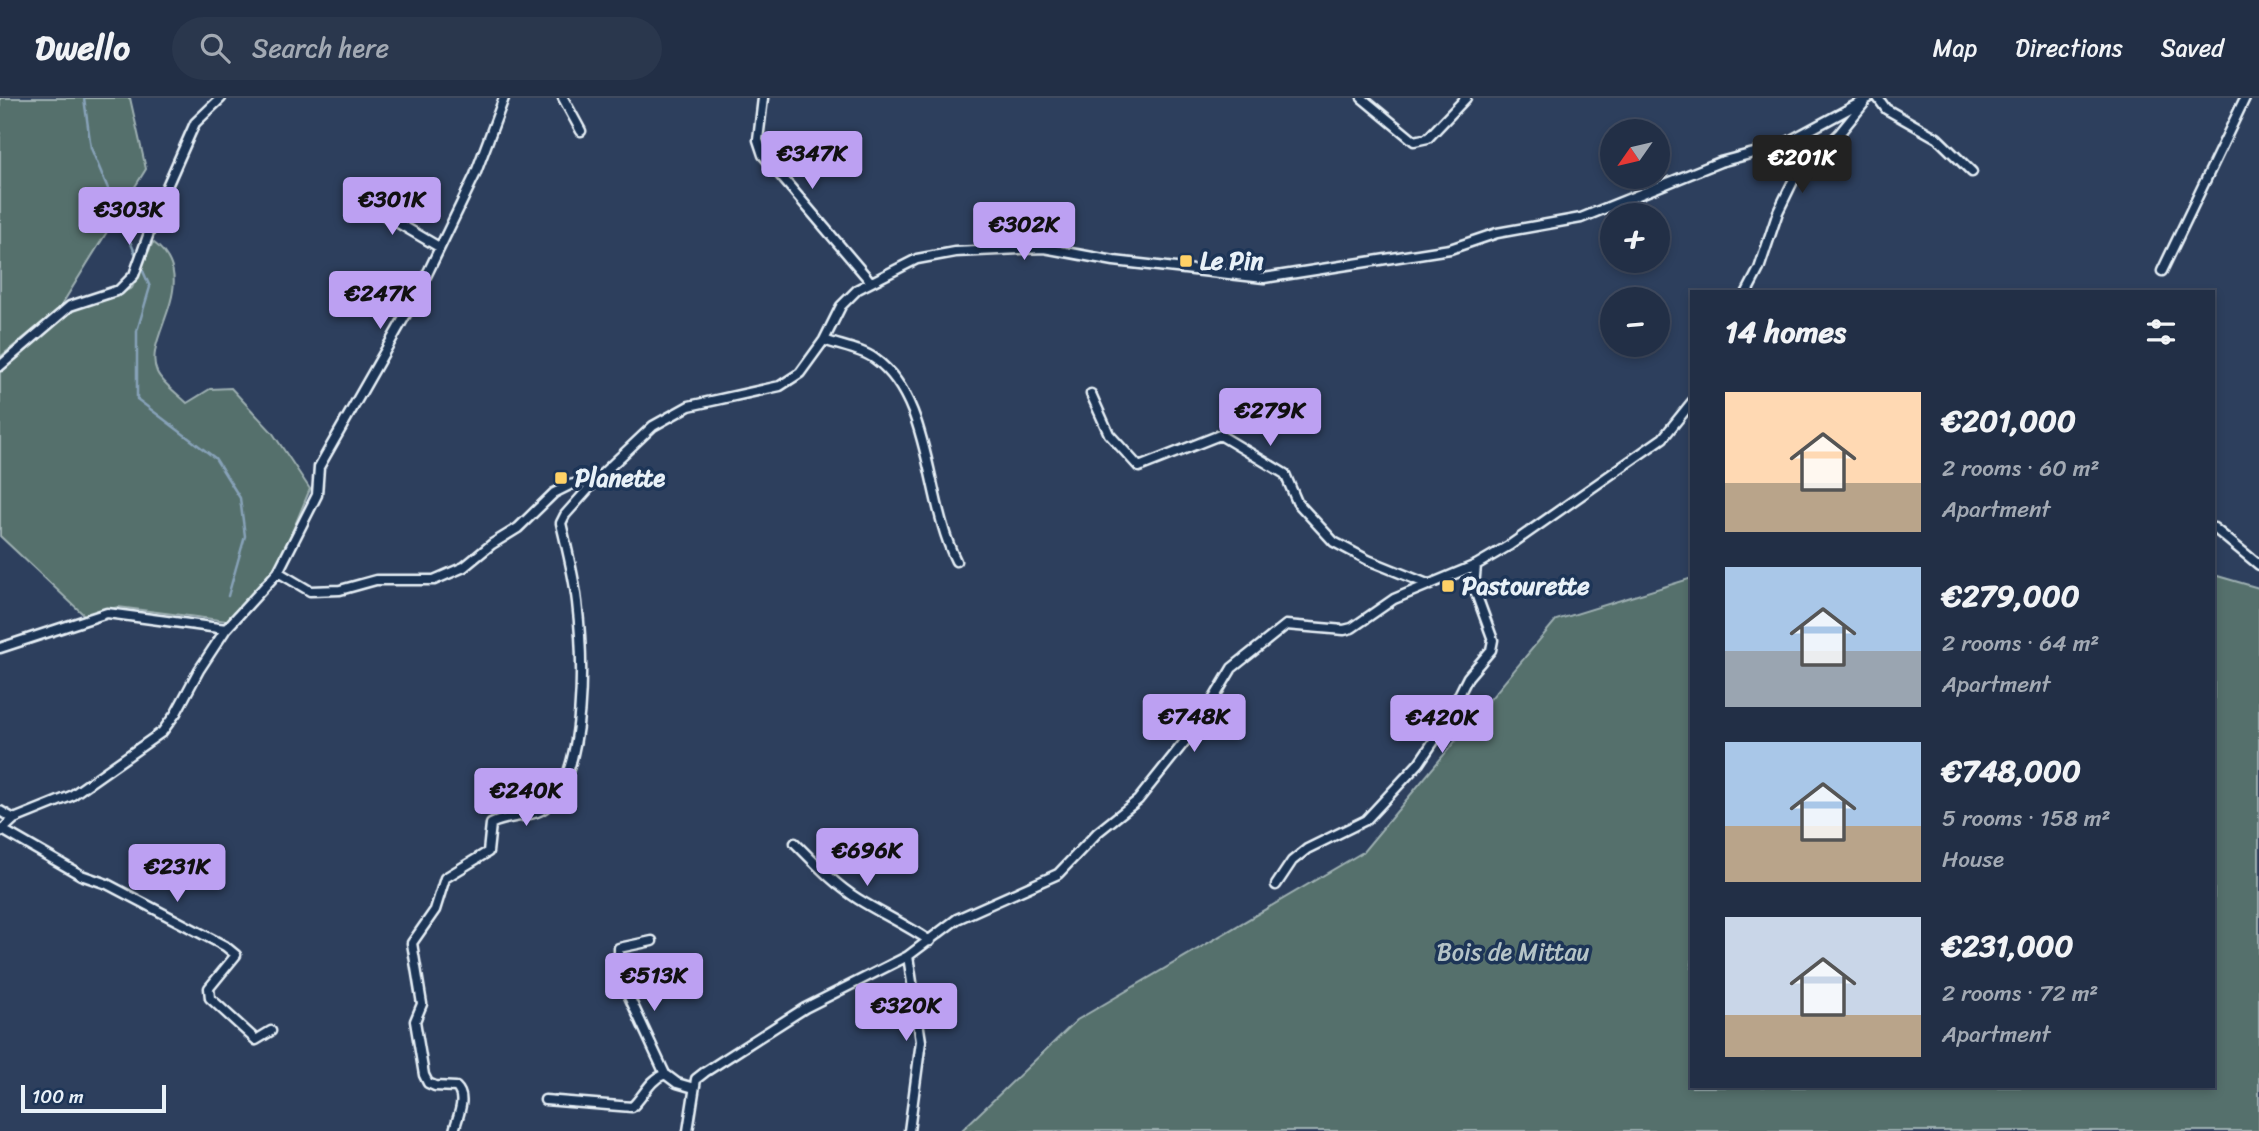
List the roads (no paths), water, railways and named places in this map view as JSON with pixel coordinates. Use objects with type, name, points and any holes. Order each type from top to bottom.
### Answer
[{"type":"street","points":[[0,366],[70,306],[119,290],[134,275],[160,202],[195,123],[221,98]]},
{"type":"street","points":[[271,1031],[256,1040],[210,998],[209,988],[236,955],[225,946],[141,901],[81,875],[1,830],[14,819],[71,796],[162,732],[226,629],[278,572],[317,495],[319,467],[417,295],[475,175],[504,98]]},
{"type":"street","points":[[564,98],[581,131]]},
{"type":"street","points":[[762,98],[758,140],[763,155],[870,281]]},
{"type":"street","points":[[1362,98],[1414,141],[1428,138],[1466,98]]},
{"type":"street","points":[[1878,98],[1886,109],[1937,138],[1972,172]]},
{"type":"street","points":[[2162,271],[2245,98]]},
{"type":"street","points":[[454,1131],[463,1101],[461,1091],[456,1087],[428,1083],[424,1075],[415,1021],[422,1004],[412,943],[435,910],[445,878],[488,852],[491,824],[543,810],[553,800],[570,768],[580,732],[577,603],[561,523],[598,478],[653,426],[689,406],[780,386],[808,365],[841,306],[870,281],[917,259],[940,254],[1044,248],[1114,261],[1264,278],[1450,249],[1497,233],[1581,218],[1720,162],[1780,146],[1844,109],[1867,100]]},
{"type":"street","points":[[1748,290],[1759,269],[1778,212],[1797,175],[1839,134],[1867,100]]},
{"type":"street","points":[[357,199],[439,247]]},
{"type":"street","points":[[824,340],[874,358],[900,385],[913,406],[946,542],[956,561]]},
{"type":"street","points":[[1091,394],[1109,434],[1122,445],[1139,467],[1220,435],[1284,474],[1297,502],[1334,542],[1430,585]]},
{"type":"street","points":[[688,1131],[695,1079],[705,1072],[805,1008],[908,956],[957,919],[1058,874],[1098,832],[1138,800],[1198,725],[1232,668],[1286,625],[1344,630],[1352,628],[1394,599],[1476,565],[1510,545],[1663,438],[1690,404]]},
{"type":"street","points":[[278,572],[310,591],[340,590],[376,580],[434,580],[464,567],[492,544],[518,528],[554,493],[570,485],[598,478]]},
{"type":"street","points":[[2215,529],[2259,565]]},
{"type":"street","points":[[1276,884],[1292,860],[1307,849],[1366,820],[1419,763],[1441,729],[1468,677],[1491,649],[1493,640],[1474,588],[1476,565]]},
{"type":"street","points":[[0,648],[107,613],[226,629]]},
{"type":"street","points":[[0,811],[14,819]]},
{"type":"street","points":[[795,843],[827,875],[857,899],[902,921],[930,941]]},
{"type":"street","points":[[652,941],[619,948],[619,975],[664,1074],[677,1083],[694,1088]]},
{"type":"street","points":[[908,956],[921,1041],[909,1131]]},
{"type":"street","points":[[545,1100],[632,1107],[654,1078],[664,1074]]},
{"type":"waterway","points":[[84,98],[91,148],[135,253]]},
{"type":"waterway","points":[[143,271],[150,287],[137,331],[137,399],[215,458],[240,498],[245,536],[228,596]]},
{"type":"place","name":"Le Pin","points":[[1186,261]]},
{"type":"place","name":"Planette","points":[[561,478]]},
{"type":"place","name":"Pastourette","points":[[1448,586]]},
{"type":"park label","name":"Bois de Mittau","points":[[1513,952]]}]
